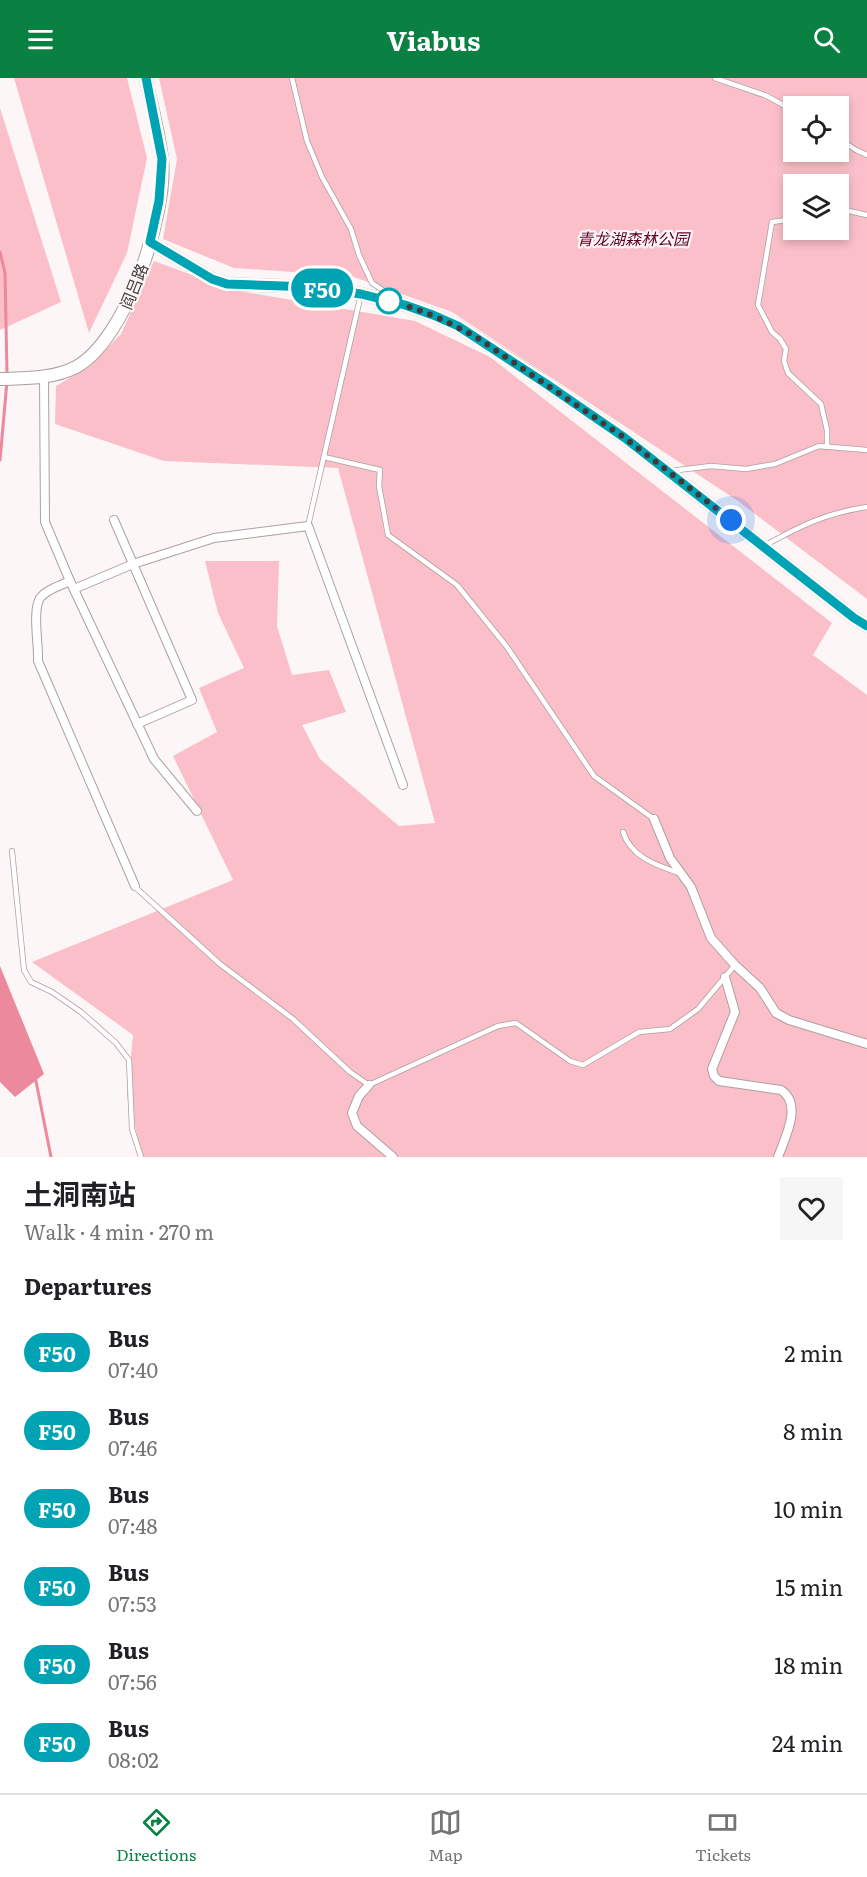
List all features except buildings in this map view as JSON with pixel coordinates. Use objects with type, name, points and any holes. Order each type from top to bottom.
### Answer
[{"type":"main road","name":"阎吕路","points":[[0,379],[45,377],[75,367],[96,352],[120,318],[150,242],[159,201],[162,159],[146,78]]},
{"type":"main road","points":[[150,242],[212,279],[227,284],[312,287],[361,294],[405,305],[458,326],[578,405],[669,471],[867,626]]},
{"type":"street","points":[[45,377],[45,522],[154,759],[197,811]]},
{"type":"street","points":[[114,520],[192,700],[137,724]]},
{"type":"street","points":[[135,886],[38,661],[39,646],[36,624],[39,600],[48,592],[214,538],[308,526],[403,785]]},
{"type":"street","points":[[654,819],[670,858],[691,887],[711,938],[760,988],[776,1012],[789,1020],[867,1044]]},
{"type":"street","points":[[725,977],[735,1012],[711,1070],[719,1081],[781,1090],[788,1094],[791,1101],[790,1124],[778,1157]]},
{"type":"street","points":[[369,1085],[359,1096],[352,1113],[357,1126],[393,1157]]},
{"type":"lane","points":[[292,78],[307,141],[322,177],[351,230],[372,283],[405,305]]},
{"type":"lane","points":[[715,78],[767,96],[783,105]]},
{"type":"lane","points":[[738,86],[740,78]]},
{"type":"lane","points":[[849,145],[867,155]]},
{"type":"lane","points":[[849,211],[867,214]]},
{"type":"lane","points":[[783,220],[772,222],[758,305],[772,332],[786,349],[784,361],[788,373],[821,404],[827,430],[827,447]]},
{"type":"lane","points":[[308,526],[361,294]]},
{"type":"lane","points":[[669,471],[711,466],[746,469],[775,464],[819,446],[867,450]]},
{"type":"lane","points":[[324,457],[380,471],[379,486],[388,535],[457,585],[507,647],[594,776],[654,819]]},
{"type":"lane","points":[[764,546],[804,524],[840,510],[867,507]]},
{"type":"lane","points":[[623,832],[626,842],[643,858],[681,874]]},
{"type":"lane","points":[[12,850],[24,969],[31,982],[52,992],[81,1012],[116,1043],[129,1060],[132,1129],[141,1157]]},
{"type":"lane","points":[[135,886],[220,964],[293,1019],[350,1072],[369,1085],[498,1026],[516,1023],[570,1061],[583,1065],[639,1032],[670,1029],[698,1009],[735,965]]},
{"type":"green space","points":[[14,78],[127,78],[147,158],[127,253],[89,333]]},
{"type":"green space","name":"青龙湖森林公园","points":[[159,78],[867,78],[867,599],[738,501],[452,312],[351,276],[234,268],[163,239],[177,159]]},
{"type":"green space","points":[[0,108],[61,302],[0,330]]},
{"type":"green space","points":[[154,261],[233,290],[415,321],[490,357],[832,623],[813,655],[867,695],[867,1157],[143,1157],[127,1096],[133,1035],[32,962],[233,880],[173,756],[217,732],[199,688],[244,668],[218,613],[205,561],[279,561],[277,626],[292,675],[329,670],[346,712],[302,725],[320,759],[399,826],[435,823],[338,468],[164,461],[55,424],[56,386],[90,366],[121,334]]},
{"type":"shaded area","points":[[0,966],[44,1074],[15,1097],[0,1082]]},
{"type":"waterway","points":[[0,252],[5,273],[7,374]]},
{"type":"waterway","points":[[0,460],[7,381]]},
{"type":"waterway","points":[[35,1076],[51,1157]]},
{"type":"bus line","name":"F50","points":[[146,78],[162,159],[159,201],[150,242],[212,279],[227,284],[312,287],[361,294],[405,305],[458,326],[625,438],[867,626]]},
{"type":"route","points":[[389,301],[433,315],[458,326],[479,339],[625,438],[731,520]]}]
